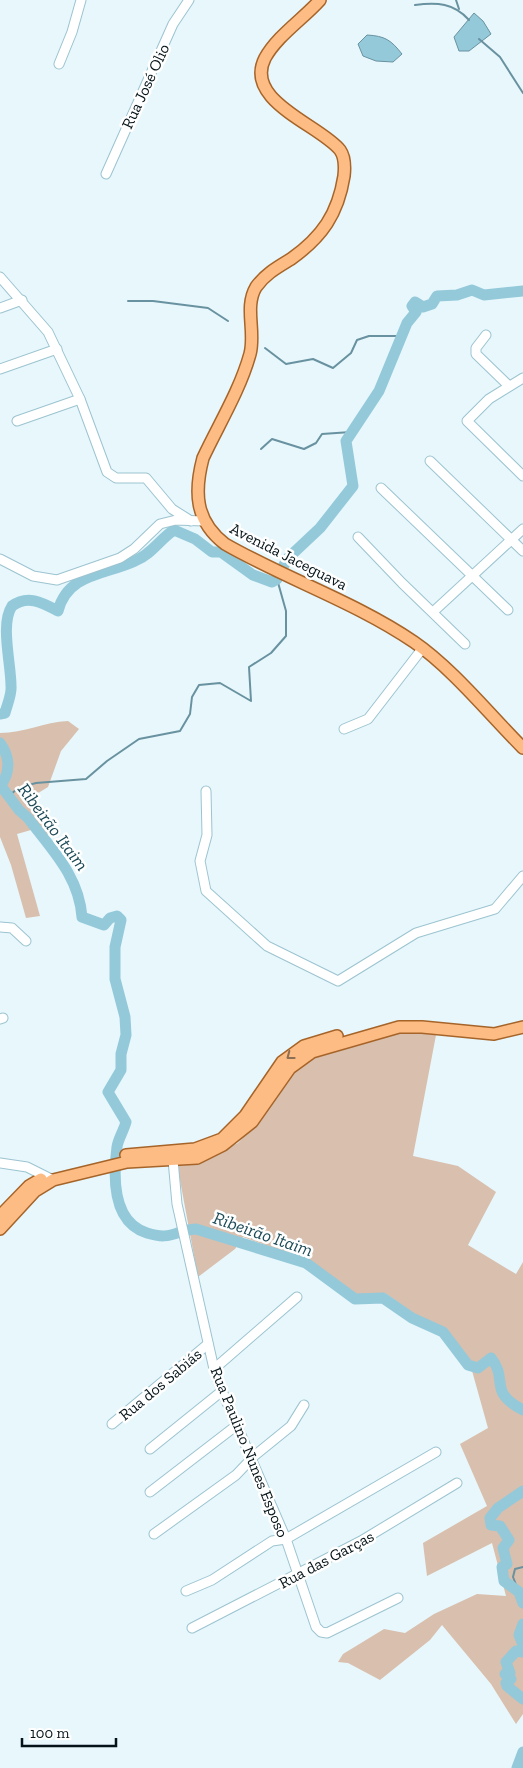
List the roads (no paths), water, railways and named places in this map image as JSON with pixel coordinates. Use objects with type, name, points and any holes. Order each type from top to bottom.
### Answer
[{"type":"main road","points":[[203,521],[199,503],[200,470],[203,458],[250,352],[253,294],[269,273],[307,247],[323,232],[334,211],[342,183],[345,166],[340,150],[284,108],[266,89],[262,79],[262,66],[272,48],[320,0]]},
{"type":"main road","name":"Avenida Jaceguava","points":[[203,521],[211,532],[225,544],[275,571],[396,630],[438,662],[523,748]]},
{"type":"main road","points":[[173,1160],[175,1156],[222,1139],[233,1129],[257,1100],[282,1062],[295,1051],[316,1041],[398,1022],[422,1019],[492,1027],[514,1024],[523,1020]]},
{"type":"main road","points":[[129,1157],[168,1156],[173,1160],[197,1158],[238,1136],[252,1122],[290,1068],[312,1052],[327,1046],[399,1027],[422,1027],[494,1034],[523,1027]]},
{"type":"main road","points":[[0,1216],[29,1186],[49,1178],[129,1157],[195,1149]]},
{"type":"main road","points":[[0,1229],[49,1178]]},
{"type":"street","points":[[59,64],[67,46],[81,0]]},
{"type":"street","name":"Rua José Olio","points":[[106,174],[173,24],[189,0]]},
{"type":"street","points":[[0,277],[48,332],[80,399],[107,472],[116,478],[146,478],[172,509],[191,521]]},
{"type":"street","points":[[0,308],[22,300]]},
{"type":"street","points":[[486,336],[476,348],[476,354],[509,386]]},
{"type":"street","points":[[0,369],[57,349]]},
{"type":"street","points":[[523,378],[488,399],[467,421],[523,476]]},
{"type":"street","points":[[17,421],[80,399]]},
{"type":"street","points":[[430,461],[523,551]]},
{"type":"street","points":[[381,488],[508,610]]},
{"type":"street","points":[[0,559],[33,576],[57,580],[120,558],[134,549],[160,524],[168,521],[203,521]]},
{"type":"street","points":[[433,612],[523,529]]},
{"type":"street","points":[[358,538],[402,584],[465,644]]},
{"type":"street","points":[[344,729],[368,719],[422,649]]},
{"type":"street","points":[[206,791],[207,836],[200,861],[206,891],[267,946],[338,982],[416,933],[495,909],[523,876]]},
{"type":"street","points":[[0,927],[12,928],[26,941]]},
{"type":"street","name":"Rua Paulino Nunes Esposo","points":[[173,1160],[177,1204],[214,1369],[222,1392],[286,1539],[316,1627],[321,1632],[327,1633],[398,1598]]},
{"type":"street","points":[[0,1163],[22,1165],[49,1178]]},
{"type":"street","points":[[214,1369],[298,1297]]},
{"type":"street","name":"Rua dos Sabiás","points":[[112,1424],[208,1344]]},
{"type":"street","points":[[150,1449],[222,1392]]},
{"type":"street","points":[[154,1534],[236,1475],[252,1458],[291,1426],[304,1405]]},
{"type":"street","points":[[150,1492],[237,1425]]},
{"type":"street","points":[[186,1591],[212,1580],[272,1542],[286,1539],[436,1452]]},
{"type":"street","name":"Rua das Garças","points":[[192,1628],[361,1541],[457,1483]]},
{"type":"water","points":[[474,13],[483,21],[491,34],[469,51],[459,51],[454,37]]},
{"type":"water","points":[[367,35],[379,36],[387,40],[402,54],[393,62],[376,61],[363,56],[358,44]]},
{"type":"waterway","points":[[456,0],[459,9]]},
{"type":"waterway","points":[[415,5],[445,5],[457,10],[469,20]]},
{"type":"waterway","points":[[479,39],[500,57],[523,93]]},
{"type":"waterway","points":[[0,714],[5,713],[11,692],[6,633],[12,606],[18,602],[30,600],[58,611],[70,589],[79,582],[141,558],[174,530],[195,539],[212,552],[221,552],[253,575],[272,582],[277,579],[287,559],[320,528],[353,486],[346,441],[379,391],[407,323],[416,312],[412,306],[415,302],[423,307],[432,304],[437,296],[457,295],[472,290],[484,295],[523,291]]},
{"type":"waterway","points":[[128,301],[153,301],[208,308],[228,321]]},
{"type":"waterway","points":[[265,348],[286,364],[313,359],[333,368],[351,353],[357,340],[369,336],[401,336]]},
{"type":"waterway","points":[[261,449],[272,439],[304,449],[316,443],[322,434],[351,432]]},
{"type":"waterway","points":[[9,796],[18,788],[36,783],[86,779],[107,761],[139,739],[180,731],[190,714],[192,697],[199,685],[220,683],[251,701],[249,667],[271,653],[286,636],[286,611],[277,579]]},
{"type":"waterway","points":[[0,743],[6,753],[8,764],[6,776],[0,786]]},
{"type":"waterway","name":"Ribeirão Itaim","points":[[1,786],[63,864],[76,889],[82,917],[104,925],[110,918],[117,916],[121,920],[115,947],[115,979],[125,1017],[126,1035],[121,1054],[121,1070],[108,1092],[126,1122],[117,1147],[115,1172],[117,1198],[127,1219],[135,1227],[147,1233],[160,1236],[168,1236],[180,1232]]},
{"type":"waterway","name":"Ribeirão Itaim","points":[[188,1230],[196,1229],[306,1263],[355,1299],[383,1298],[412,1318],[443,1332],[468,1365],[478,1368],[491,1358],[499,1373],[500,1385],[505,1397],[523,1410]]},
{"type":"waterway","name":"Ribeirão Itaim","points":[[523,1491],[498,1508],[490,1518],[491,1525],[500,1526],[509,1540],[503,1548],[507,1564],[502,1567],[504,1581],[519,1592],[523,1603]]},
{"type":"waterway","name":"Ribeirão Itaim","points":[[519,1592],[513,1577],[515,1569],[523,1567]]},
{"type":"waterway","name":"Ribeirão Itaim","points":[[523,1624],[519,1635],[523,1645]]},
{"type":"waterway","name":"Ribeirão Itaim","points":[[523,1652],[516,1651],[506,1662],[510,1673],[505,1674],[511,1679],[506,1683],[507,1686],[523,1699]]},
{"type":"waterway","name":"Ribeirão Itaim","points":[[517,1768],[523,1752]]}]
